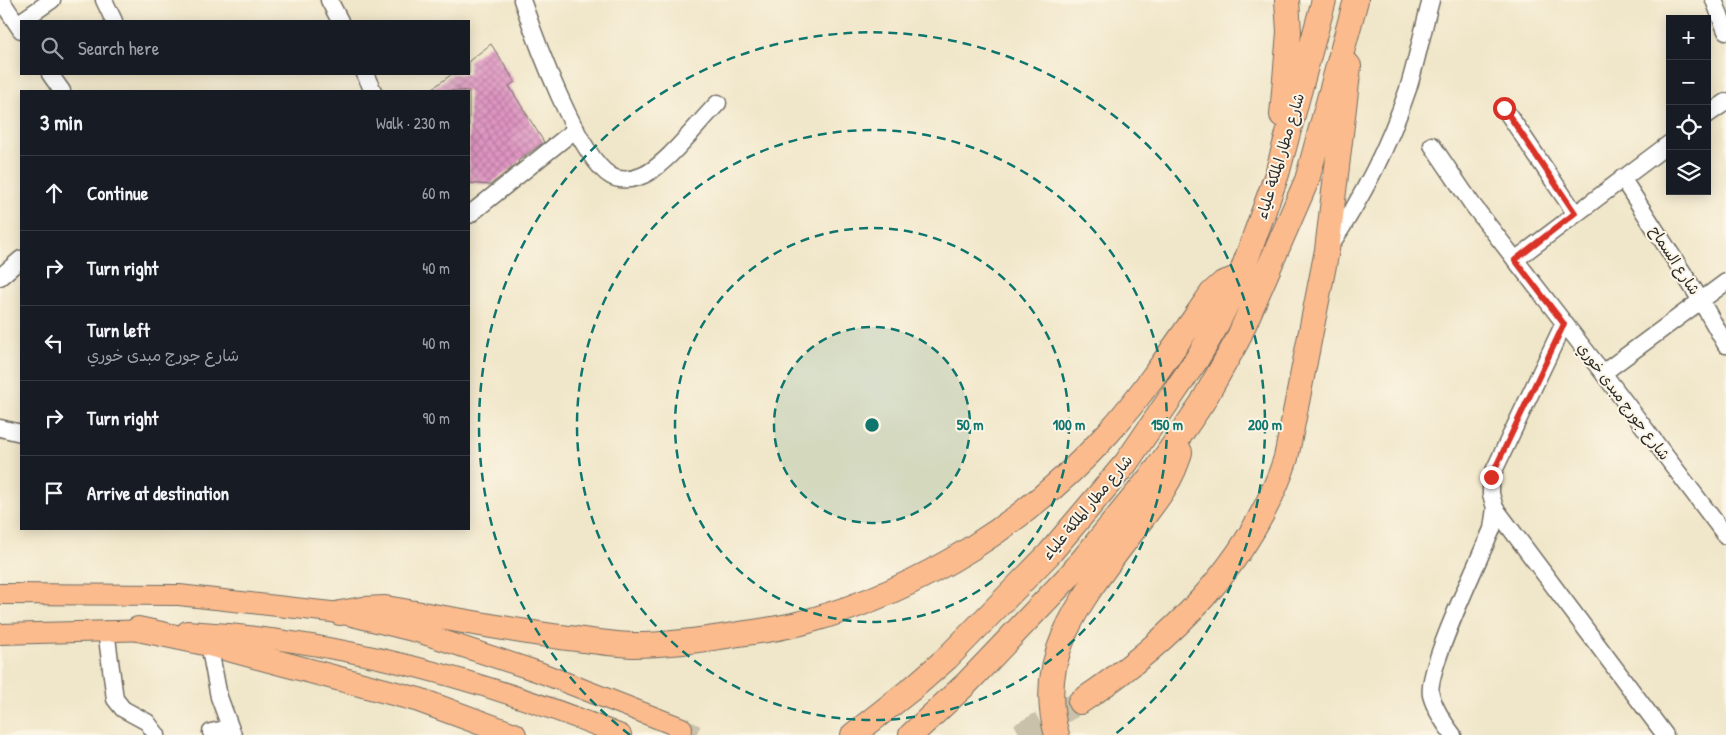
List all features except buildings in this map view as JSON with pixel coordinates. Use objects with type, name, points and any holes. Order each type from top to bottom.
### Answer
[{"type":"highway","points":[[1277,174],[1289,32],[1287,0]]},
{"type":"highway","name":"شارع مطار الملكة علياء","points":[[853,735],[914,687],[946,658],[1049,554],[1126,463],[1197,359],[1214,330],[1240,276],[1277,174],[1324,0]]},
{"type":"highway","points":[[1080,702],[1158,642],[1219,579],[1262,514],[1277,484],[1286,458],[1327,250],[1347,100],[1355,7]]},
{"type":"highway","name":"شارع مطار الملكة علياء","points":[[911,735],[967,682],[1071,574],[1130,503],[1184,432],[1238,341],[1307,180],[1355,7]]},
{"type":"highway","points":[[340,613],[385,608],[538,634],[632,644],[669,644],[720,638],[804,622],[839,611],[899,587],[966,551],[1010,522],[1051,489],[1109,432],[1149,382],[1212,293],[1223,283],[1240,276]]},
{"type":"highway","points":[[1058,735],[1051,694],[1055,655],[1062,635],[1108,566],[1164,490],[1178,460],[1184,432]]},
{"type":"highway","points":[[138,629],[209,644],[419,700],[514,735]]},
{"type":"main road","points":[[0,594],[179,595],[340,613],[421,633],[539,672],[682,728]]},
{"type":"main road","points":[[0,634],[138,629],[232,634],[361,653],[442,673],[550,706],[621,735]]},
{"type":"street","points":[[0,0],[19,27]]},
{"type":"street","points":[[28,20],[52,0]]},
{"type":"street","points":[[104,0],[114,20]]},
{"type":"street","points":[[330,0],[340,20]]},
{"type":"street","points":[[522,0],[543,59],[576,128],[588,151],[604,171],[612,176],[630,179],[650,172],[659,166],[718,103]]},
{"type":"street","points":[[1327,250],[1367,186],[1390,138],[1408,87],[1431,0]]},
{"type":"street","points":[[1714,0],[1726,31]]},
{"type":"street","points":[[51,75],[61,90]]},
{"type":"street","points":[[365,75],[373,90]]},
{"type":"street","points":[[1711,112],[1726,102]]},
{"type":"street","points":[[1504,108],[1575,213]]},
{"type":"street","points":[[470,214],[576,128]]},
{"type":"street","name":"شارع جورج مبدى خوري","points":[[1432,144],[1472,204],[1726,536]]},
{"type":"street","points":[[1515,260],[1666,146]]},
{"type":"street","name":"شارع السماح","points":[[1622,178],[1700,299],[1726,345]]},
{"type":"street","points":[[0,277],[20,260]]},
{"type":"street","points":[[1603,373],[1700,299],[1726,282]]},
{"type":"street","points":[[1564,324],[1491,477],[1491,494],[1495,508],[1664,735]]},
{"type":"street","points":[[0,428],[20,434]]},
{"type":"street","points":[[1453,735],[1441,718],[1430,693],[1434,665],[1492,529],[1495,508]]},
{"type":"street","points":[[106,630],[115,699],[123,708],[157,735]]},
{"type":"street","points":[[209,644],[217,688],[231,731],[211,732]]},
{"type":"tunnel","points":[[1020,735],[1080,702]]},
{"type":"tunnel","points":[[682,728],[696,735]]},
{"type":"route","points":[[1491,477],[1564,324],[1515,260],[1575,213],[1504,108]]}]
